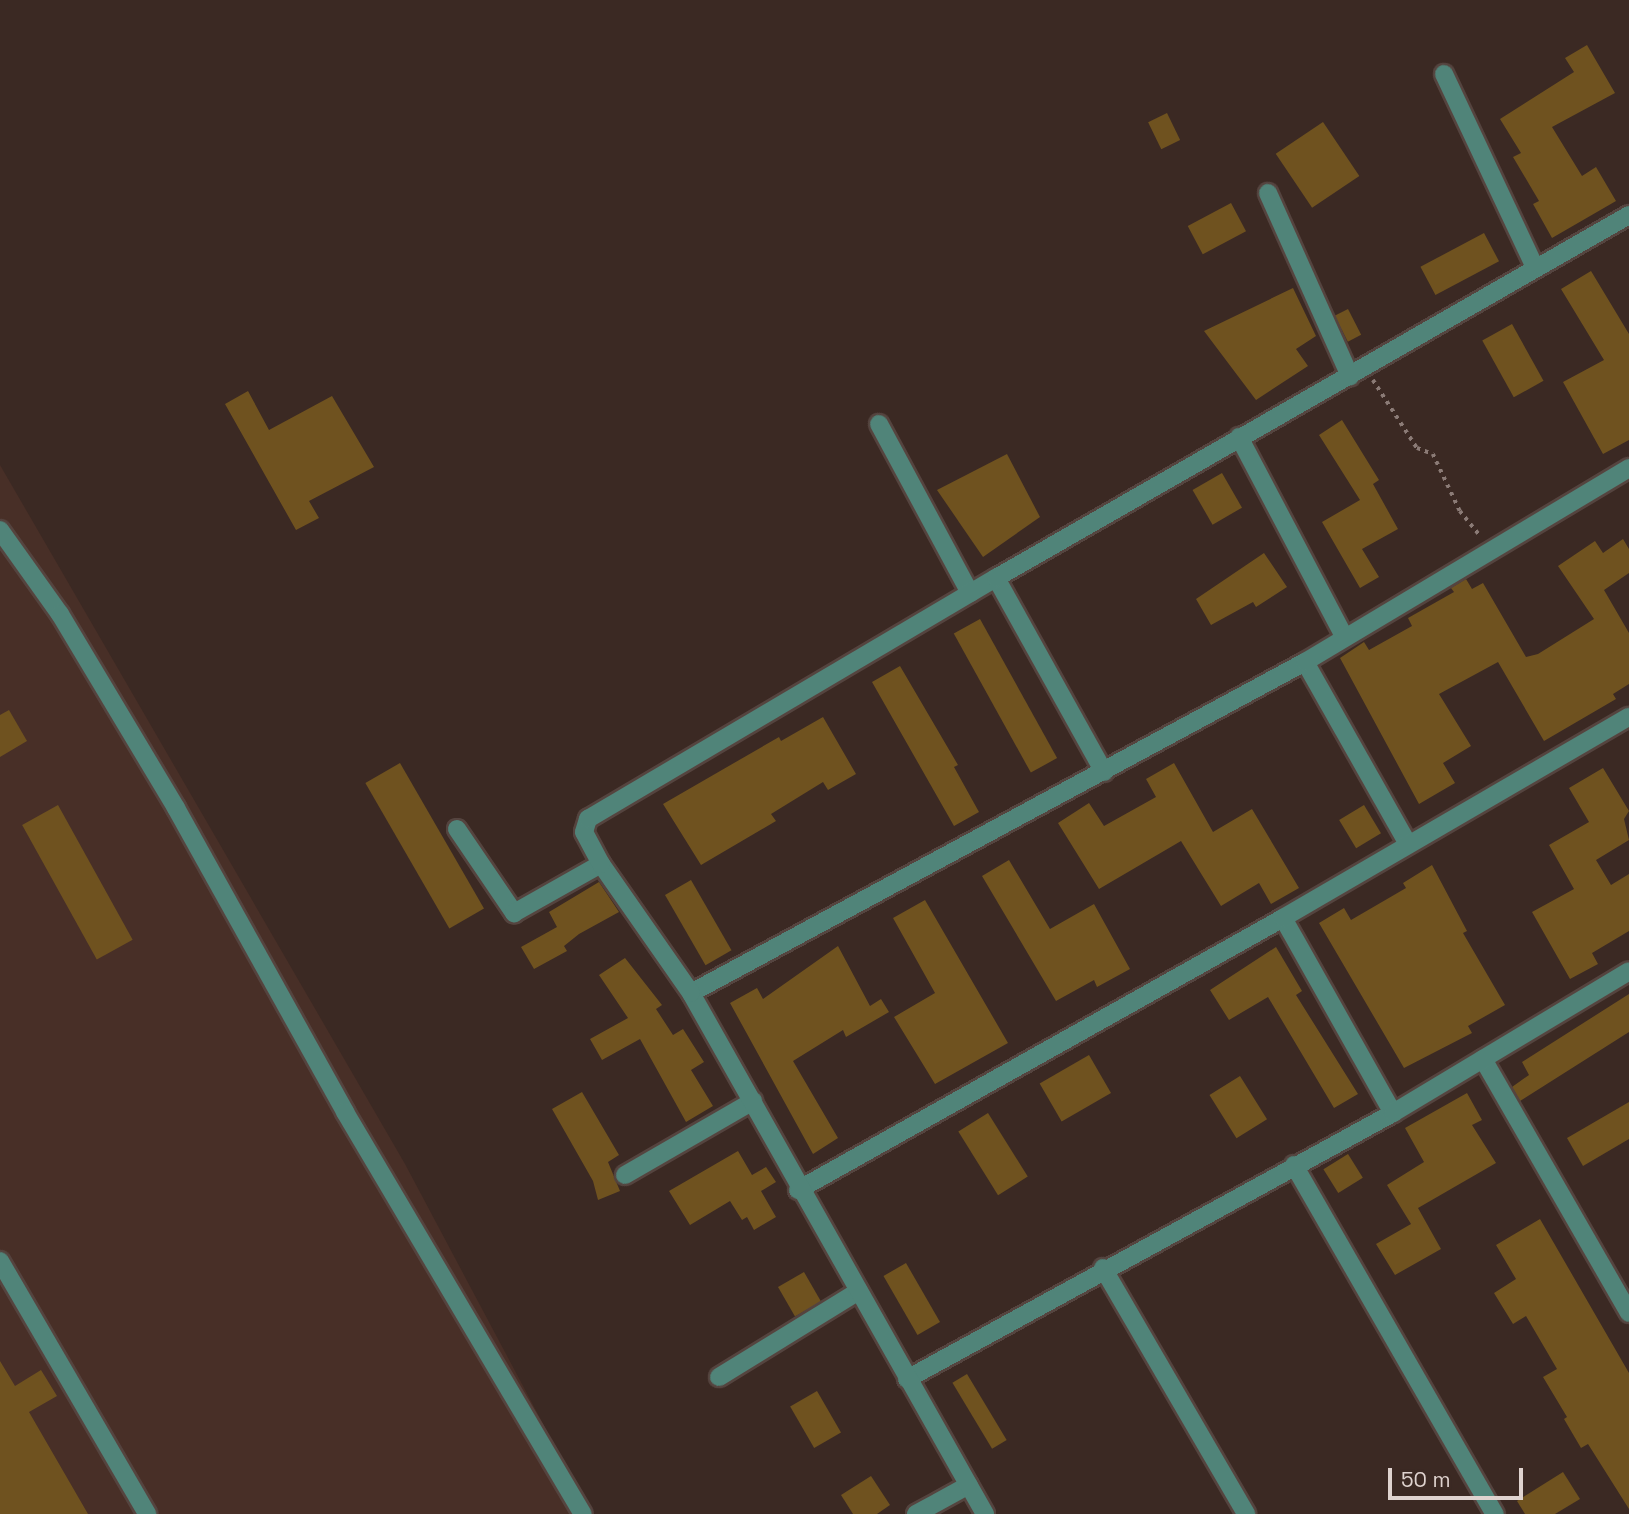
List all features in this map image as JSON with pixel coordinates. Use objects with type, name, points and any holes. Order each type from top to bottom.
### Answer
[{"type":"street","points":[[1444,74],[1535,267]]},
{"type":"street","points":[[1268,193],[1358,371]]},
{"type":"street","points":[[985,1514],[906,1379],[859,1291],[798,1190],[753,1101],[691,993],[601,864],[584,832],[588,819],[602,807],[970,593],[1629,215]]},
{"type":"street","points":[[879,424],[970,593]]},
{"type":"street","points":[[1239,437],[1344,636]]},
{"type":"street","points":[[691,993],[1305,662],[1344,636],[1629,468]]},
{"type":"street","points":[[0,530],[60,614],[169,797],[345,1112],[583,1514]]},
{"type":"street","points":[[996,578],[1104,772]]},
{"type":"street","points":[[1305,662],[1408,844]]},
{"type":"street","points":[[798,1190],[1283,918],[1629,716]]},
{"type":"street","points":[[457,829],[514,913],[601,864]]},
{"type":"street","points":[[1283,918],[1393,1113]]},
{"type":"street","points":[[906,1379],[1103,1268],[1393,1113],[1629,971]]},
{"type":"street","points":[[1483,1059],[1629,1313]]},
{"type":"street","points":[[625,1175],[753,1101]]},
{"type":"street","points":[[1294,1165],[1495,1514]]},
{"type":"street","points":[[0,1261],[147,1514]]},
{"type":"street","points":[[1103,1268],[1246,1514]]},
{"type":"street","points":[[719,1377],[859,1291]]},
{"type":"street","points":[[916,1514],[969,1485]]},
{"type":"path","points":[[1358,371],[1417,448],[1433,454],[1460,511],[1493,548]]},
{"type":"shaded area","points":[[0,465],[405,1164],[591,1514],[0,1514]]},
{"type":"building","points":[[1587,45],[1615,93],[1552,127],[1582,176],[1596,167],[1616,201],[1552,238],[1533,204],[1539,201],[1513,157],[1521,153],[1500,119],[1574,72],[1565,58]]},
{"type":"building","points":[[1167,113],[1180,140],[1161,149],[1148,122]]},
{"type":"building","points":[[1323,122],[1359,176],[1312,208],[1276,154]]},
{"type":"building","points":[[1231,203],[1246,231],[1203,254],[1188,226]]},
{"type":"building","points":[[1484,233],[1499,261],[1435,295],[1420,267]]},
{"type":"building","points":[[1591,271],[1629,334],[1629,440],[1603,454],[1563,382],[1604,360],[1561,289]]},
{"type":"building","points":[[1293,288],[1316,336],[1296,349],[1308,366],[1256,400],[1204,331]]},
{"type":"building","points":[[1348,309],[1361,335],[1348,342],[1335,316]]},
{"type":"building","points":[[1512,324],[1544,381],[1514,397],[1482,340]]},
{"type":"building","points":[[248,391],[269,430],[332,396],[374,467],[309,501],[319,518],[296,530],[225,404]]},
{"type":"building","points":[[1342,420],[1379,480],[1373,484],[1398,529],[1362,549],[1379,577],[1360,588],[1322,522],[1360,500],[1319,435]]},
{"type":"building","points":[[1007,454],[1040,517],[983,557],[937,490]]},
{"type":"building","points":[[1222,473],[1242,508],[1213,525],[1193,490]]},
{"type":"building","points":[[1623,539],[1629,549],[1629,573],[1604,590],[1629,633],[1629,684],[1613,694],[1616,699],[1544,741],[1498,662],[1439,694],[1471,746],[1443,763],[1455,783],[1419,804],[1340,658],[1364,642],[1369,650],[1412,626],[1408,618],[1454,592],[1451,588],[1466,579],[1472,589],[1483,583],[1526,657],[1538,654],[1594,619],[1558,566],[1595,541],[1603,553]]},
{"type":"building","points":[[1264,553],[1287,587],[1256,607],[1253,602],[1211,625],[1196,599]]},
{"type":"building","points":[[980,619],[1057,758],[1031,773],[954,634]]},
{"type":"building","points":[[900,666],[958,765],[954,767],[979,812],[954,826],[872,682]]},
{"type":"building","points":[[9,710],[27,741],[0,757],[0,715]]},
{"type":"building","points":[[823,717],[856,774],[828,790],[823,782],[771,814],[776,821],[701,865],[663,804],[779,737],[781,741]]},
{"type":"building","points":[[400,763],[484,908],[449,928],[365,783]]},
{"type":"building","points":[[1174,763],[1213,832],[1252,809],[1299,888],[1271,904],[1259,883],[1221,906],[1181,841],[1099,889],[1058,823],[1089,803],[1104,826],[1156,797],[1146,779]]},
{"type":"building","points":[[1603,768],[1629,811],[1624,819],[1629,840],[1596,860],[1611,885],[1629,874],[1629,931],[1592,953],[1598,964],[1570,979],[1532,912],[1574,889],[1549,845],[1589,822],[1569,788]]},
{"type":"building","points":[[58,805],[133,940],[97,960],[22,825]]},
{"type":"building","points":[[1364,805],[1381,833],[1356,848],[1339,820]]},
{"type":"building","points":[[1009,860],[1050,929],[1094,904],[1130,969],[1097,987],[1094,980],[1056,1001],[982,876]]},
{"type":"building","points":[[1432,865],[1467,931],[1463,933],[1505,1005],[1468,1026],[1472,1033],[1404,1068],[1319,923],[1344,908],[1351,920],[1406,888],[1403,883]]},
{"type":"building","points":[[691,880],[732,950],[706,965],[665,895]]},
{"type":"building","points":[[599,882],[619,912],[579,934],[564,946],[567,951],[534,969],[521,947],[557,927],[549,912]]},
{"type":"building","points":[[925,900],[1008,1043],[935,1084],[894,1017],[935,993],[893,918]]},
{"type":"building","points":[[838,946],[870,1006],[881,999],[889,1012],[846,1037],[843,1030],[793,1061],[838,1138],[813,1154],[730,1003],[757,988],[763,999]]},
{"type":"building","points":[[1276,947],[1302,991],[1296,995],[1358,1094],[1334,1108],[1268,997],[1229,1020],[1210,990]]},
{"type":"building","points":[[625,958],[662,1005],[656,1009],[673,1035],[683,1029],[704,1062],[691,1070],[713,1106],[686,1122],[640,1039],[602,1060],[590,1039],[628,1018],[599,975]]},
{"type":"building","points":[[1629,994],[1629,1032],[1520,1101],[1512,1087],[1529,1075],[1522,1062]]},
{"type":"building","points":[[1089,1055],[1111,1093],[1062,1122],[1040,1084]]},
{"type":"building","points":[[1240,1076],[1267,1119],[1236,1138],[1209,1095]]},
{"type":"building","points":[[582,1092],[619,1155],[608,1162],[620,1191],[598,1200],[593,1181],[552,1109]]},
{"type":"building","points":[[1467,1093],[1482,1120],[1472,1125],[1496,1163],[1418,1208],[1441,1249],[1395,1275],[1376,1244],[1411,1224],[1387,1185],[1424,1162],[1405,1128]]},
{"type":"building","points":[[1629,1102],[1629,1139],[1583,1166],[1567,1138]]},
{"type":"building","points":[[988,1113],[1028,1177],[998,1195],[958,1132]]},
{"type":"building","points":[[738,1151],[752,1175],[766,1167],[776,1182],[761,1191],[776,1217],[754,1230],[747,1217],[742,1220],[730,1201],[690,1225],[669,1191]]},
{"type":"building","points":[[1348,1154],[1363,1178],[1338,1193],[1323,1169]]},
{"type":"building","points":[[1540,1219],[1629,1373],[1629,1509],[1588,1444],[1581,1448],[1564,1419],[1567,1417],[1543,1377],[1557,1369],[1526,1316],[1513,1324],[1494,1293],[1516,1279],[1496,1245]]},
{"type":"building","points":[[906,1263],[940,1322],[917,1335],[883,1276]]},
{"type":"building","points":[[804,1272],[821,1301],[795,1316],[778,1287]]},
{"type":"building","points":[[0,1361],[15,1386],[41,1370],[57,1396],[29,1412],[88,1514],[0,1514]]},
{"type":"building","points":[[967,1374],[1007,1440],[992,1449],[952,1383]]},
{"type":"building","points":[[817,1391],[841,1433],[814,1448],[790,1406]]},
{"type":"building","points":[[1563,1472],[1580,1499],[1555,1514],[1525,1514],[1517,1501]]},
{"type":"building","points":[[871,1476],[890,1505],[877,1514],[853,1514],[841,1495]]}]
